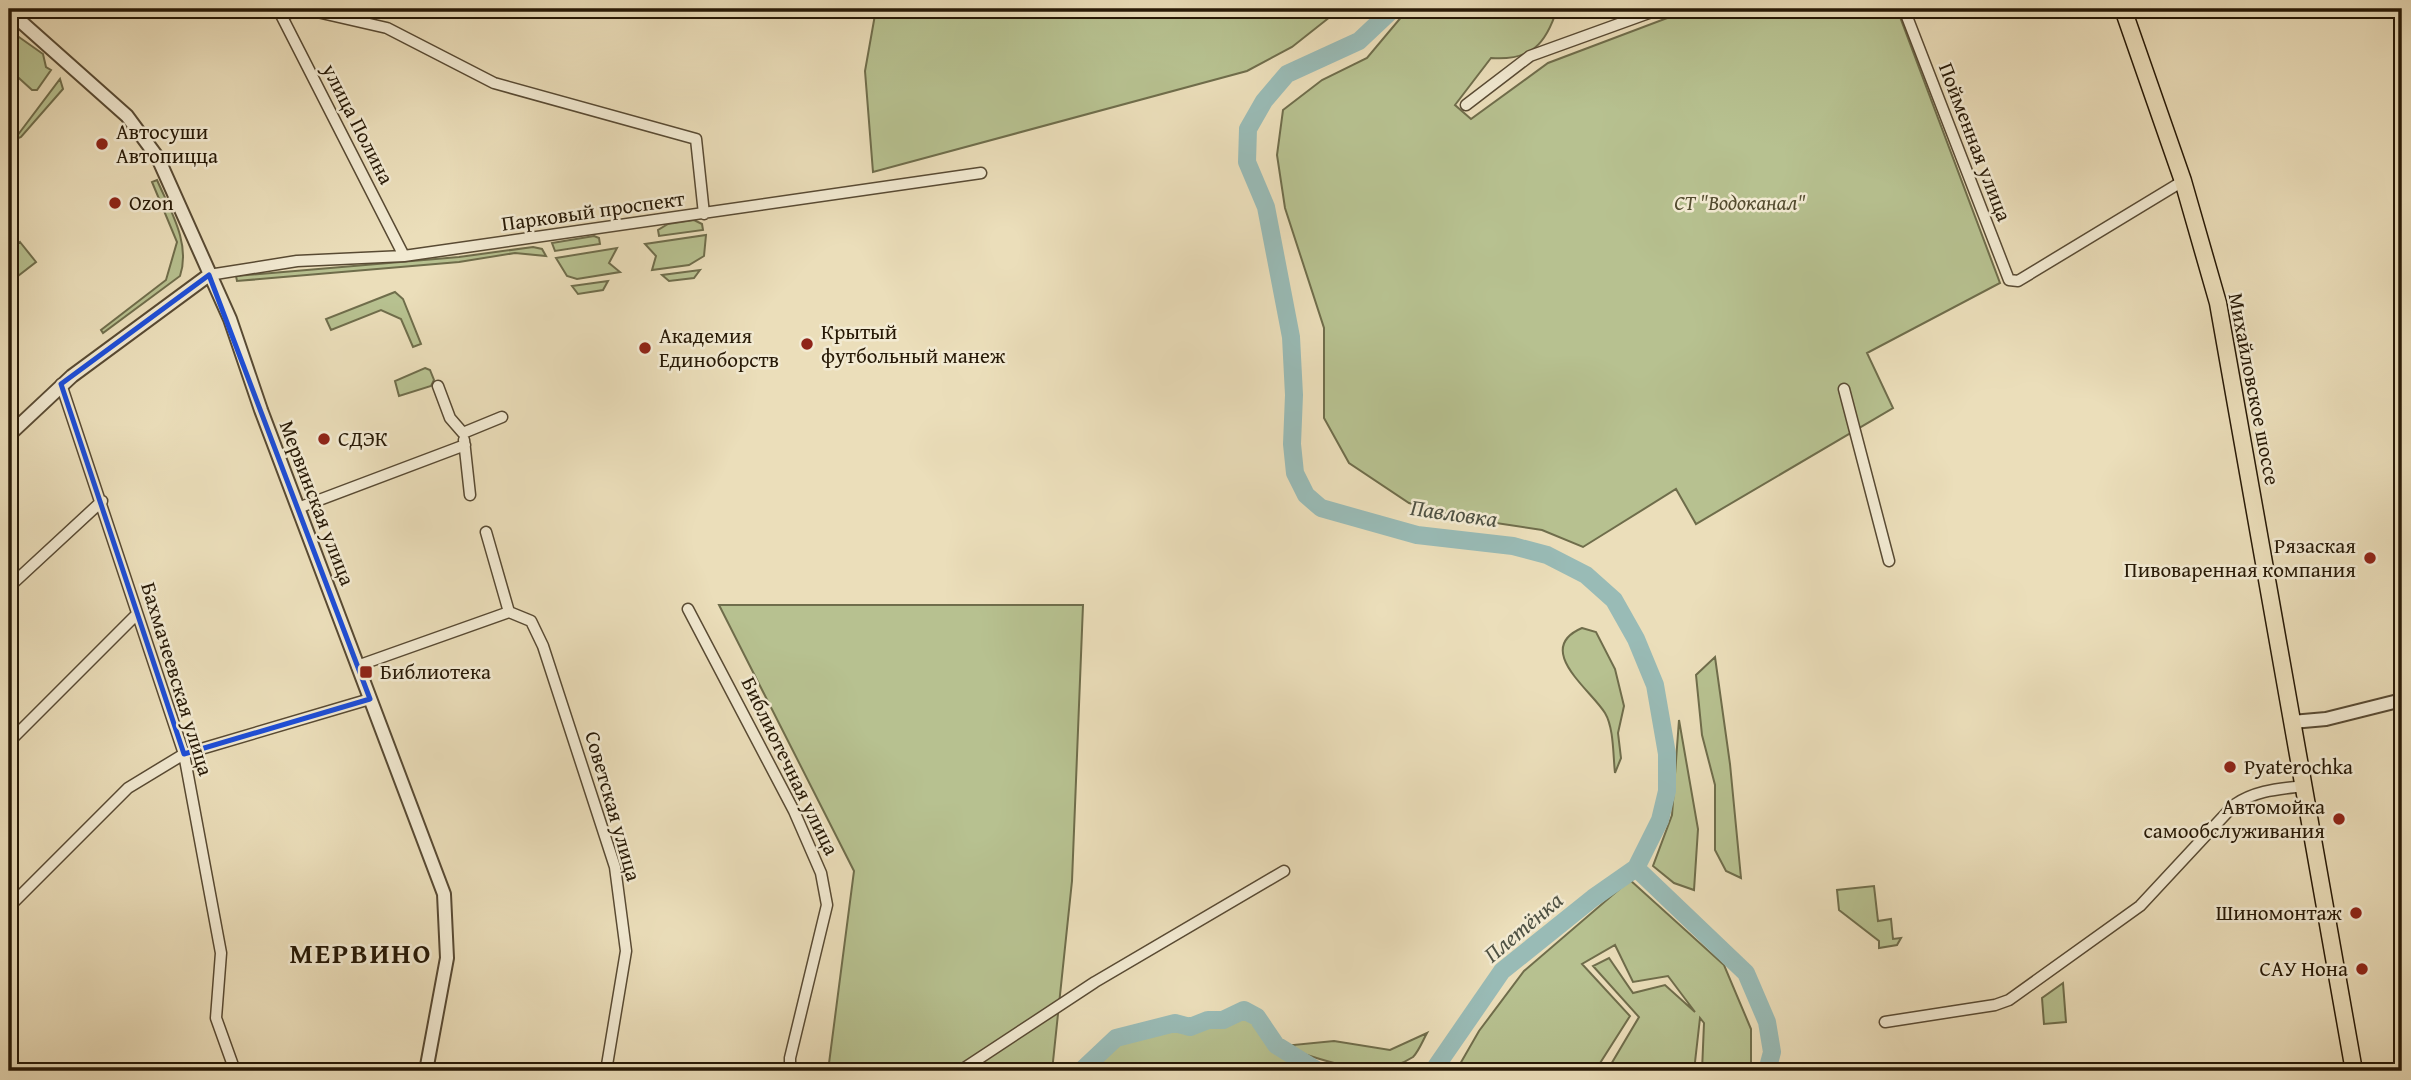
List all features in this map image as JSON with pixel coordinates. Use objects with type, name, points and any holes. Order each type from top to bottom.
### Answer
[{"type":"main road","name":"Михайловское шоссе","points":[[2123,9],[2183,181],[2218,303],[2268,598],[2354,1071]]},
{"type":"street","points":[[280,12],[304,9],[387,28],[494,83],[696,139],[704,214]]},
{"type":"street","points":[[1466,105],[1530,55],[1660,9]]},
{"type":"street","name":"Пойменная улица","points":[[1904,9],[2004,273],[2009,280],[2018,281],[2183,181]]},
{"type":"street","name":"Мервинская улица","points":[[9,11],[110,100],[142,132],[158,158],[230,319],[298,508],[444,894],[447,958],[426,1071]]},
{"type":"street","name":"улица Полина","points":[[280,12],[404,256]]},
{"type":"street","name":"Парковый проспект","points":[[209,275],[297,261],[404,256],[981,173]]},
{"type":"street","points":[[9,435],[61,384],[209,275]]},
{"type":"street","name":"Бахмачеевская улица","points":[[61,384],[102,500],[184,754],[221,953],[216,1018],[235,1071]]},
{"type":"street","points":[[438,386],[450,418],[463,433],[470,495]]},
{"type":"street","points":[[1844,389],[1889,561]]},
{"type":"street","points":[[463,433],[502,417]]},
{"type":"street","points":[[298,508],[465,445]]},
{"type":"street","points":[[9,587],[102,500]]},
{"type":"street","points":[[358,666],[509,612],[486,532]]},
{"type":"street","name":"Библиотечная улица","points":[[688,608],[794,811],[825,888],[827,905],[790,1058],[790,1071]]},
{"type":"street","name":"Советская улица","points":[[509,612],[531,621],[543,646],[615,867],[626,951],[622,991],[606,1071]]},
{"type":"street","points":[[9,742],[137,614]]},
{"type":"street","points":[[9,907],[128,788],[184,754],[370,699]]},
{"type":"street","points":[[2292,722],[2326,719],[2402,700]]},
{"type":"street","points":[[1885,1022],[1995,1005],[2009,1000],[2140,906],[2234,805],[2247,796],[2264,791],[2304,786]]},
{"type":"street","points":[[960,1071],[1095,982],[1284,871]]},
{"type":"highlighted area","points":[[209,275],[370,699],[184,754],[61,384]]},
{"type":"green space","points":[[876,9],[1340,9],[1292,47],[1247,71],[873,172],[865,71]]},
{"type":"green space","name":"СТ \"Водоканал\"","points":[[1408,9],[1557,9],[1548,32],[1535,48],[1517,57],[1491,58],[1455,105],[1471,119],[1548,63],[1691,9],[1897,9],[2000,283],[1867,353],[1893,408],[1696,524],[1676,489],[1583,547],[1542,530],[1463,518],[1409,503],[1349,463],[1324,418],[1324,328],[1285,208],[1277,155],[1283,110],[1322,80],[1367,58]]},
{"type":"green space","points":[[9,30],[43,54],[46,67],[51,70],[37,90],[32,90],[9,69]]},
{"type":"green space","points":[[60,79],[63,89],[21,137],[14,140]]},
{"type":"green space","points":[[157,180],[181,239],[183,264],[180,276],[103,333],[101,330],[166,280],[177,242],[152,182]]},
{"type":"green space","points":[[694,220],[702,224],[703,230],[659,236],[658,230],[668,224]]},
{"type":"green space","points":[[706,235],[704,256],[689,265],[652,270],[656,256],[645,244]]},
{"type":"green space","points":[[594,236],[599,238],[600,244],[555,251],[552,243]]},
{"type":"green space","points":[[20,242],[36,262],[9,283],[9,251]]},
{"type":"green space","points":[[533,247],[542,249],[546,256],[515,253],[459,262],[237,281],[236,276],[459,257]]},
{"type":"green space","points":[[617,248],[609,263],[620,272],[577,279],[567,276],[556,258]]},
{"type":"green space","points":[[700,270],[694,278],[669,281],[662,275]]},
{"type":"green space","points":[[608,281],[603,290],[578,294],[572,286]]},
{"type":"green space","points":[[395,292],[403,299],[421,344],[413,347],[401,319],[381,310],[331,330],[326,319]]},
{"type":"green space","points":[[425,368],[430,370],[434,380],[431,386],[399,396],[395,381]]},
{"type":"green space","points":[[719,605],[1083,605],[1072,881],[1052,1071],[828,1071],[854,871]]},
{"type":"green space","points":[[1582,628],[1596,632],[1615,669],[1624,706],[1618,733],[1621,758],[1615,773],[1608,719],[1570,670],[1564,658],[1563,647],[1568,637]]},
{"type":"green space","points":[[1715,657],[1730,764],[1741,878],[1726,871],[1715,850],[1715,785],[1702,735],[1696,675]]},
{"type":"green space","points":[[1679,720],[1698,829],[1694,890],[1674,883],[1653,866],[1672,815]]},
{"type":"green space","points":[[1630,880],[1724,965],[1751,1029],[1751,1071],[1702,1071],[1704,1023],[1700,1018],[1694,1071],[1607,1071],[1639,1017],[1593,966],[1609,958],[1633,993],[1665,985],[1695,1012],[1668,976],[1633,982],[1615,945],[1582,964],[1630,1016],[1595,1071],[1456,1071],[1479,1031],[1524,971]]},
{"type":"green space","points":[[1874,886],[1878,921],[1891,919],[1893,939],[1901,938],[1897,945],[1879,948],[1879,941],[1839,910],[1837,890]]},
{"type":"green space","points":[[2063,983],[2066,1022],[2044,1024],[2042,998]]},
{"type":"green space","points":[[1244,1010],[1257,1017],[1277,1045],[1318,1071],[1081,1071],[1116,1038],[1175,1023],[1190,1027],[1208,1020],[1223,1020]]},
{"type":"green space","points":[[1427,1033],[1413,1057],[1386,1068],[1341,1065],[1298,1052],[1293,1045],[1334,1041],[1390,1050]]},
{"type":"waterway","name":"Павловка","points":[[1393,9],[1359,41],[1287,74],[1264,101],[1248,129],[1247,162],[1266,207],[1291,337],[1294,395],[1292,444],[1295,473],[1306,495],[1321,508],[1417,535],[1513,546],[1547,555],[1586,575],[1614,600],[1636,639],[1655,685],[1667,754],[1667,791],[1660,820],[1636,868],[1593,898],[1502,971],[1433,1071]]},
{"type":"waterway","name":"Павловка","points":[[1636,868],[1746,973],[1767,1022],[1772,1052],[1767,1071]]},
{"type":"waterway","name":"Плетёнка","points":[[1081,1071],[1116,1038],[1175,1023],[1190,1027],[1208,1020],[1223,1020],[1244,1010],[1257,1017],[1276,1045],[1318,1071]]},
{"type":"place","name":"Автосуши Автопицца","points":[[102,144]]},
{"type":"place","name":"Ozon","points":[[115,203]]},
{"type":"place","name":"Крытый футбольный манеж","points":[[807,344]]},
{"type":"place","name":"Академия Единоборств","points":[[645,348]]},
{"type":"place","name":"СДЭК","points":[[324,439]]},
{"type":"place","name":"Рязаская Пивоваренная компания","points":[[2370,558]]},
{"type":"place","name":"Библиотека","points":[[366,672]]},
{"type":"place","name":"Pyaterochka","points":[[2230,767]]},
{"type":"place","name":"Автомойка самообслуживания","points":[[2339,819]]},
{"type":"place","name":"Шиномонтаж","points":[[2356,913]]},
{"type":"place","name":"САУ Нона","points":[[2362,969]]},
{"type":"district","name":"МЕРВИНО","points":[[361,953]]}]
